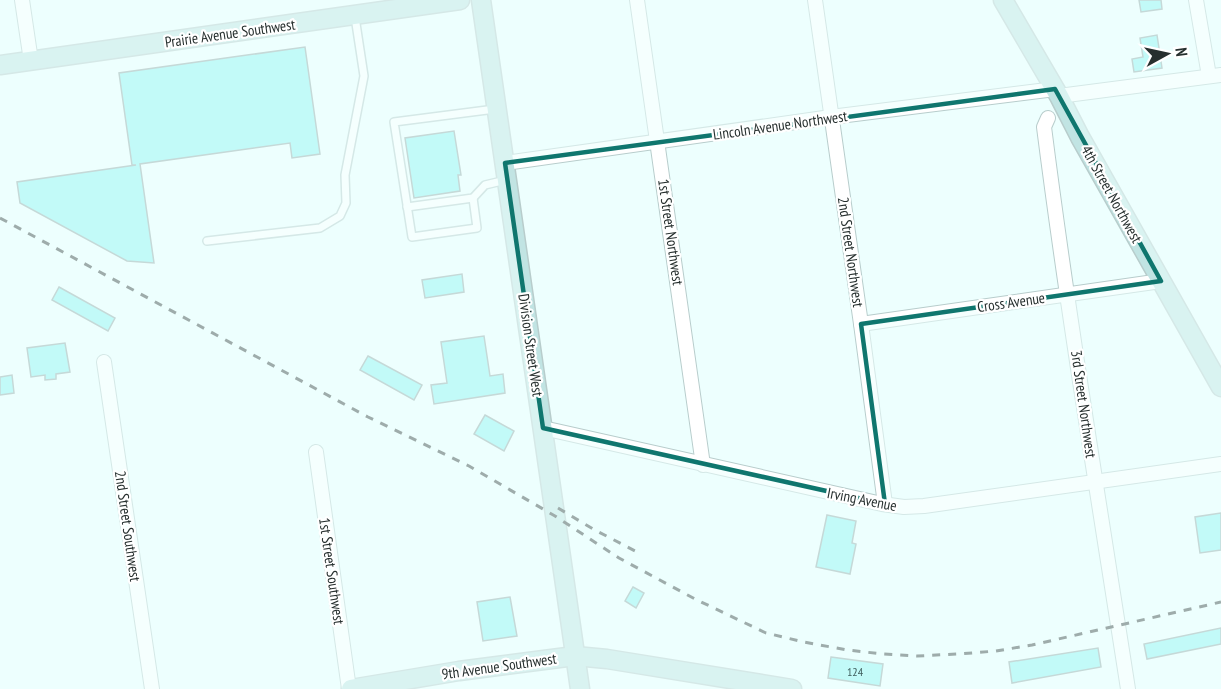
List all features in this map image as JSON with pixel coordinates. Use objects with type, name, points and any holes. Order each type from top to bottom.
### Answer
[{"type":"street","points":[[22,0],[31,61]]},
{"type":"street","name":"Prairie Avenue Southwest","points":[[0,65],[460,0]]},
{"type":"street","name":"Division Street West","points":[[481,0],[580,689]]},
{"type":"street","name":"1st Street Northwest","points":[[637,0],[703,465]]},
{"type":"street","name":"2nd Street Northwest","points":[[815,0],[885,504]]},
{"type":"street","name":"4th Street Northwest","points":[[1003,0],[1221,387]]},
{"type":"street","points":[[1196,0],[1215,76]]},
{"type":"street","name":"Lincoln Avenue Northwest","points":[[506,172],[658,141],[831,117],[1215,76]]},
{"type":"street","name":"3rd Street Northwest","points":[[1048,118],[1044,127],[1055,211],[1128,689]]},
{"type":"street","name":"Cross Avenue","points":[[861,324],[1161,280]]},
{"type":"street","name":"2nd Street Southwest","points":[[104,362],[152,689]]},
{"type":"street","name":"Irving Avenue","points":[[543,428],[703,465],[904,507],[1221,464]]},
{"type":"street","name":"1st Street Southwest","points":[[316,452],[350,689]]},
{"type":"street","name":"9th Avenue Southwest","points":[[350,689],[459,671],[575,656],[607,658],[792,689]]},
{"type":"lane","points":[[207,241],[320,228],[340,216],[346,204],[345,175],[364,75],[355,15]]},
{"type":"lane","points":[[473,198],[477,228],[412,237],[394,122],[497,109]]},
{"type":"lane","points":[[407,207],[473,198],[485,185],[506,172]]},
{"type":"highlighted area","points":[[1055,89],[1161,281],[861,324],[885,504],[543,428],[505,163]]},
{"type":"building","points":[[1139,0],[1161,0],[1162,9],[1141,12]]},
{"type":"building","points":[[1157,35],[1162,68],[1134,72],[1132,59],[1143,57],[1140,38]]},
{"type":"building","points":[[305,47],[320,154],[292,158],[290,143],[140,164],[154,263],[127,261],[20,203],[17,182],[136,165],[132,165],[119,73]]},
{"type":"building","points":[[454,131],[461,175],[458,175],[460,191],[414,198],[405,138]]},
{"type":"building","points":[[462,274],[464,292],[425,298],[422,280]]},
{"type":"building","points":[[59,287],[115,318],[108,331],[52,300]]},
{"type":"building","points":[[484,336],[490,376],[503,374],[505,393],[434,404],[431,385],[447,383],[441,342]]},
{"type":"building","points":[[65,343],[70,372],[56,374],[56,379],[45,380],[45,375],[31,377],[27,348]]},
{"type":"building","points":[[368,356],[422,385],[414,400],[360,370]]},
{"type":"building","points":[[12,375],[14,393],[0,395],[0,377]]},
{"type":"building","points":[[485,415],[514,431],[504,451],[474,434]]},
{"type":"building","points":[[1221,513],[1221,550],[1200,553],[1195,517]]},
{"type":"building","points":[[827,515],[856,521],[852,543],[856,544],[850,574],[816,567]]},
{"type":"building","points":[[633,587],[644,593],[636,608],[625,601]]},
{"type":"building","points":[[510,597],[517,636],[483,641],[477,602]]},
{"type":"building","points":[[1221,628],[1221,644],[1147,659],[1144,644]]},
{"type":"building","points":[[1098,648],[1101,667],[1012,683],[1009,662]]},
{"type":"building","points":[[831,657],[883,664],[880,686],[828,678]]},
{"type":"railway","points":[[0,218],[368,417],[469,466],[555,516],[619,558],[695,599],[766,633],[847,650],[883,654],[917,656],[958,654],[1032,645],[1221,602]]},
{"type":"railway","points":[[558,508],[639,553]]}]
